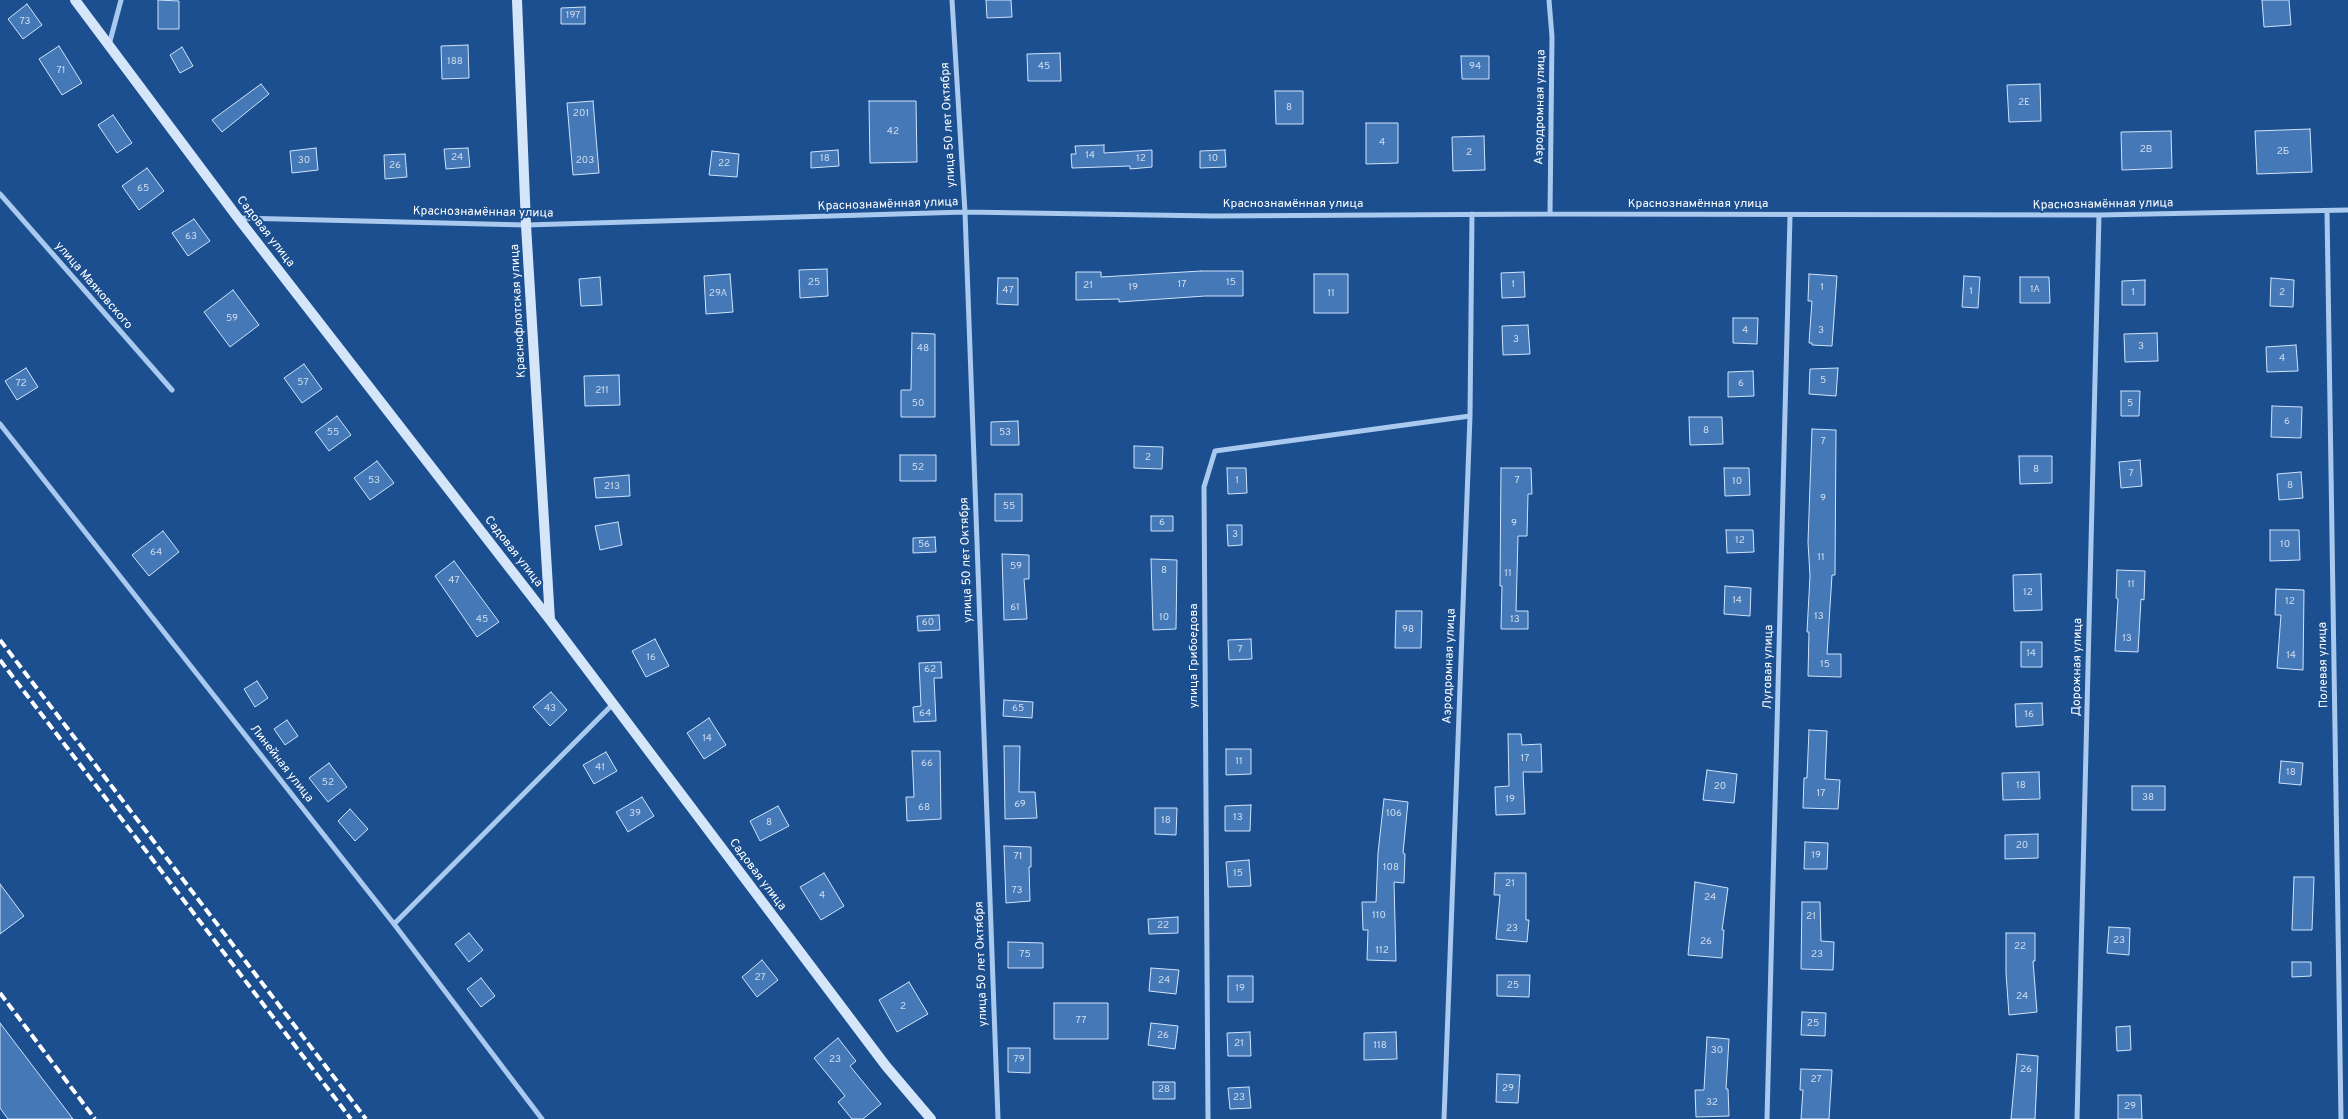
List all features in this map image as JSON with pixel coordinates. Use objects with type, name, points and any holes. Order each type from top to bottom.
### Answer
[{"type":"street","name":"Садовая улица","points":[[75,0],[238,218],[550,620],[886,1066],[931,1119]]},
{"type":"street","points":[[110,45],[121,0]]},
{"type":"street","name":"Краснофлотская улица","points":[[517,0],[526,225],[550,620]]},
{"type":"street","name":"улица 50 лет Октября","points":[[952,0],[965,212],[998,1119]]},
{"type":"street","name":"Аэродромная улица","points":[[1549,0],[1552,37],[1550,214]]},
{"type":"street","name":"улица Маяковского","points":[[0,194],[172,390]]},
{"type":"street","name":"Краснознамённая улица","points":[[238,218],[526,225],[965,212],[1213,216],[1472,214],[1790,216],[2099,215],[2348,210]]},
{"type":"street","name":"Полевая улица","points":[[2326,211],[2341,1119]]},
{"type":"street","name":"Аэродромная улица","points":[[1444,1119],[1470,416],[1472,214]]},
{"type":"street","name":"Дорожная улица","points":[[2077,1119],[2099,215]]},
{"type":"street","name":"Луговая улица","points":[[1767,1119],[1790,216]]},
{"type":"street","name":"улица Грибоедова","points":[[1208,1119],[1204,487],[1215,451],[1470,416]]},
{"type":"street","name":"Линейная улица","points":[[0,424],[394,924],[542,1119]]},
{"type":"street","points":[[394,924],[613,704]]},
{"type":"building","points":[[158,0],[179,1],[179,29],[158,29]]},
{"type":"building","points":[[986,0],[1011,0],[1012,17],[987,18]]},
{"type":"building","points":[[2262,0],[2289,0],[2291,25],[2264,27]]},
{"type":"building","points":[[27,4],[42,25],[23,39],[8,19]]},
{"type":"building","points":[[585,7],[585,24],[561,24],[561,8]]},
{"type":"building","points":[[468,45],[469,78],[442,79],[441,46]]},
{"type":"building","points":[[59,46],[82,83],[62,95],[39,59]]},
{"type":"building","points":[[182,47],[193,66],[180,73],[170,55]]},
{"type":"building","points":[[1060,53],[1061,81],[1028,81],[1027,54]]},
{"type":"building","points":[[1461,56],[1489,56],[1489,79],[1462,79]]},
{"type":"building","points":[[261,84],[269,94],[222,132],[212,120]]},
{"type":"building","points":[[2040,84],[2041,121],[2009,122],[2007,85]]},
{"type":"building","points":[[1275,91],[1303,91],[1303,124],[1276,124]]},
{"type":"building","points":[[593,101],[599,173],[573,175],[567,103]]},
{"type":"building","points":[[869,101],[916,101],[917,162],[870,163]]},
{"type":"building","points":[[113,115],[132,143],[117,153],[98,125]]},
{"type":"building","points":[[1366,123],[1398,123],[1398,163],[1366,164]]},
{"type":"building","points":[[2310,129],[2312,172],[2257,174],[2255,131]]},
{"type":"building","points":[[2171,131],[2172,168],[2122,170],[2121,132]]},
{"type":"building","points":[[1484,136],[1485,170],[1453,171],[1452,137]]},
{"type":"building","points":[[1104,145],[1104,153],[1152,150],[1152,167],[1130,169],[1130,166],[1072,168],[1071,154],[1076,154],[1075,146]]},
{"type":"building","points":[[316,148],[318,170],[292,173],[290,151]]},
{"type":"building","points":[[468,148],[470,167],[446,169],[444,149]]},
{"type":"building","points":[[838,150],[839,166],[811,168],[811,152]]},
{"type":"building","points":[[1225,150],[1226,167],[1200,168],[1200,151]]},
{"type":"building","points":[[712,151],[739,154],[737,177],[709,175]]},
{"type":"building","points":[[405,154],[407,177],[385,179],[384,155]]},
{"type":"building","points":[[147,168],[164,191],[139,210],[122,186]]},
{"type":"building","points":[[194,219],[210,241],[188,256],[172,233]]},
{"type":"building","points":[[827,269],[828,296],[800,298],[799,270]]},
{"type":"building","points":[[1201,271],[1243,271],[1243,296],[1205,296],[1119,302],[1119,299],[1076,300],[1076,272],[1101,272],[1101,277]]},
{"type":"building","points":[[1524,272],[1525,297],[1502,298],[1501,273]]},
{"type":"building","points":[[730,274],[733,312],[706,314],[704,276]]},
{"type":"building","points":[[1314,274],[1348,274],[1348,313],[1314,313]]},
{"type":"building","points":[[1809,274],[1837,276],[1832,346],[1812,345],[1812,343],[1809,343],[1812,301],[1808,301]]},
{"type":"building","points":[[1964,276],[1980,277],[1978,308],[1962,307]]},
{"type":"building","points":[[600,277],[602,305],[581,306],[579,279]]},
{"type":"building","points":[[2020,277],[2049,277],[2050,303],[2020,303]]},
{"type":"building","points":[[998,278],[1018,278],[1018,305],[997,304]]},
{"type":"building","points":[[2271,278],[2294,280],[2293,307],[2270,306]]},
{"type":"building","points":[[2145,280],[2145,305],[2122,305],[2122,281]]},
{"type":"building","points":[[233,290],[259,325],[230,347],[204,312]]},
{"type":"building","points":[[1733,318],[1758,318],[1757,344],[1733,343]]},
{"type":"building","points":[[1528,325],[1530,354],[1503,355],[1502,326]]},
{"type":"building","points":[[912,333],[935,334],[935,417],[901,417],[901,390],[911,390]]},
{"type":"building","points":[[2157,333],[2158,361],[2125,362],[2124,334]]},
{"type":"building","points":[[2296,345],[2298,371],[2267,372],[2266,347]]},
{"type":"building","points":[[304,364],[322,389],[302,403],[284,378]]},
{"type":"building","points":[[26,368],[38,387],[17,400],[5,381]]},
{"type":"building","points":[[1838,368],[1836,396],[1809,394],[1810,369]]},
{"type":"building","points":[[1753,371],[1754,396],[1728,397],[1728,372]]},
{"type":"building","points":[[619,375],[620,405],[585,406],[584,376]]},
{"type":"building","points":[[2121,391],[2140,391],[2139,416],[2121,416]]},
{"type":"building","points":[[2272,406],[2302,407],[2301,438],[2271,437]]},
{"type":"building","points":[[337,416],[351,435],[329,451],[315,432]]},
{"type":"building","points":[[1689,417],[1722,417],[1723,444],[1690,445]]},
{"type":"building","points":[[1018,421],[1019,445],[991,445],[991,422]]},
{"type":"building","points":[[1812,429],[1836,430],[1835,575],[1832,575],[1827,654],[1841,654],[1841,677],[1808,676],[1809,632],[1807,632],[1810,576],[1808,542]]},
{"type":"building","points":[[1134,446],[1163,447],[1162,469],[1134,468]]},
{"type":"building","points":[[900,455],[936,455],[936,481],[900,481]]},
{"type":"building","points":[[2019,456],[2052,456],[2052,483],[2020,484]]},
{"type":"building","points":[[2140,460],[2142,486],[2121,488],[2119,462]]},
{"type":"building","points":[[377,461],[394,483],[370,500],[354,478]]},
{"type":"building","points":[[1227,468],[1246,468],[1247,493],[1228,494]]},
{"type":"building","points":[[1501,468],[1531,468],[1532,494],[1528,494],[1527,536],[1518,536],[1516,611],[1528,611],[1528,629],[1501,629]]},
{"type":"building","points":[[1724,468],[1749,468],[1750,495],[1725,496]]},
{"type":"building","points":[[2301,472],[2303,498],[2279,500],[2277,474]]},
{"type":"building","points":[[629,475],[630,496],[596,498],[594,478]]},
{"type":"building","points":[[995,494],[1022,494],[1022,521],[995,521]]},
{"type":"building","points":[[1151,516],[1173,516],[1173,531],[1151,531]]},
{"type":"building","points":[[618,522],[622,545],[600,550],[595,526]]},
{"type":"building","points":[[1227,525],[1242,525],[1242,545],[1228,546]]},
{"type":"building","points":[[1726,530],[1753,530],[1754,552],[1727,553]]},
{"type":"building","points":[[2270,530],[2299,530],[2300,560],[2270,561]]},
{"type":"building","points":[[163,531],[179,552],[149,576],[132,555]]},
{"type":"building","points":[[935,537],[936,552],[913,553],[913,538]]},
{"type":"building","points":[[1002,554],[1029,555],[1029,579],[1024,579],[1027,619],[1004,620]]},
{"type":"building","points":[[1151,559],[1177,560],[1176,629],[1153,630]]},
{"type":"building","points":[[454,561],[499,622],[477,637],[435,576]]},
{"type":"building","points":[[2117,570],[2145,571],[2144,600],[2141,599],[2138,652],[2115,651],[2118,599],[2116,598]]},
{"type":"building","points":[[2041,574],[2042,610],[2014,611],[2013,575]]},
{"type":"building","points":[[1725,586],[1751,588],[1750,616],[1724,614]]},
{"type":"building","points":[[2276,589],[2304,590],[2303,670],[2277,668],[2281,615],[2275,615]]},
{"type":"building","points":[[1396,611],[1422,611],[1421,648],[1395,648]]},
{"type":"building","points":[[939,615],[940,630],[918,631],[917,616]]},
{"type":"building","points":[[655,639],[669,666],[646,677],[632,651]]},
{"type":"building","points":[[1251,639],[1252,659],[1229,660],[1228,640]]},
{"type":"building","points":[[2021,642],[2042,642],[2042,667],[2021,667]]},
{"type":"building","points":[[941,662],[942,678],[934,678],[936,721],[914,722],[913,707],[921,706],[919,663]]},
{"type":"building","points":[[257,681],[268,698],[255,707],[244,689]]},
{"type":"building","points":[[551,692],[567,710],[550,726],[533,707]]},
{"type":"building","points":[[1004,700],[1033,702],[1032,718],[1003,716]]},
{"type":"building","points":[[2042,703],[2043,725],[2016,727],[2015,704]]},
{"type":"building","points":[[709,718],[726,745],[704,759],[687,733]]},
{"type":"building","points":[[287,720],[298,736],[285,745],[274,729]]},
{"type":"building","points":[[1809,730],[1827,731],[1825,779],[1840,780],[1838,809],[1803,808],[1804,778],[1807,778]]},
{"type":"building","points":[[1508,734],[1521,734],[1522,745],[1541,744],[1542,772],[1523,772],[1525,814],[1496,815],[1495,787],[1509,786]]},
{"type":"building","points":[[1004,746],[1020,746],[1019,792],[1035,792],[1037,818],[1005,819]]},
{"type":"building","points":[[1226,749],[1251,749],[1251,774],[1226,775]]},
{"type":"building","points":[[912,751],[940,751],[941,819],[907,821],[906,797],[914,797]]},
{"type":"building","points":[[606,752],[617,771],[594,784],[583,765]]},
{"type":"building","points":[[2281,761],[2303,763],[2301,785],[2279,783]]},
{"type":"building","points":[[329,763],[347,787],[328,802],[309,778]]},
{"type":"building","points":[[1707,770],[1737,774],[1734,803],[1703,800]]},
{"type":"building","points":[[2039,772],[2040,799],[2003,800],[2002,773]]},
{"type":"building","points":[[2132,786],[2165,786],[2165,810],[2132,810]]},
{"type":"building","points":[[642,797],[654,816],[628,832],[616,812]]},
{"type":"building","points":[[1384,799],[1408,802],[1403,853],[1405,854],[1404,883],[1394,882],[1396,961],[1367,960],[1368,930],[1363,930],[1362,902],[1376,902],[1378,853]]},
{"type":"building","points":[[1251,805],[1250,831],[1225,831],[1225,806]]},
{"type":"building","points":[[778,806],[789,826],[760,841],[750,821]]},
{"type":"building","points":[[1155,808],[1177,808],[1176,835],[1155,834]]},
{"type":"building","points":[[350,809],[368,829],[355,841],[338,821]]},
{"type":"building","points":[[2038,834],[2038,858],[2005,859],[2005,835]]},
{"type":"building","points":[[1805,842],[1828,843],[1827,869],[1804,869]]},
{"type":"building","points":[[1004,846],[1031,847],[1031,867],[1029,867],[1030,901],[1006,903]]},
{"type":"building","points":[[1249,860],[1251,886],[1228,887],[1226,862]]},
{"type":"building","points":[[824,873],[844,906],[821,920],[800,887]]},
{"type":"building","points":[[1495,873],[1526,873],[1526,920],[1529,920],[1527,942],[1496,939],[1500,895],[1494,895]]},
{"type":"building","points":[[2294,877],[2314,877],[2312,930],[2292,930]]},
{"type":"building","points":[[1695,882],[1728,888],[1722,930],[1724,930],[1722,958],[1688,955]]},
{"type":"building","points":[[0,884],[24,916],[0,934]]},
{"type":"building","points":[[1802,902],[1820,902],[1821,941],[1834,942],[1833,970],[1801,969]]},
{"type":"building","points":[[1178,917],[1178,933],[1149,934],[1148,919]]},
{"type":"building","points":[[2109,927],[2130,928],[2129,955],[2107,953]]},
{"type":"building","points":[[469,933],[483,950],[469,962],[455,944]]},
{"type":"building","points":[[2006,933],[2035,933],[2035,961],[2033,961],[2037,1012],[2009,1015]]},
{"type":"building","points":[[1008,942],[1043,943],[1043,968],[1008,968]]},
{"type":"building","points":[[762,960],[778,980],[757,997],[742,977]]},
{"type":"building","points":[[2292,962],[2311,962],[2311,976],[2292,977]]},
{"type":"building","points":[[1151,968],[1179,970],[1176,994],[1149,991]]},
{"type":"building","points":[[1497,975],[1530,975],[1529,997],[1497,996]]},
{"type":"building","points":[[1228,976],[1253,976],[1253,1002],[1228,1002]]},
{"type":"building","points":[[481,978],[495,996],[481,1007],[467,989]]},
{"type":"building","points":[[909,982],[928,1014],[897,1032],[879,1000]]},
{"type":"building","points":[[1054,1003],[1108,1003],[1108,1039],[1054,1039]]},
{"type":"building","points":[[1802,1012],[1826,1013],[1825,1036],[1801,1035]]},
{"type":"building","points":[[0,1023],[73,1119],[8,1119],[0,1108]]},
{"type":"building","points":[[1151,1023],[1178,1026],[1175,1049],[1148,1045]]},
{"type":"building","points":[[2130,1026],[2131,1050],[2117,1051],[2116,1027]]},
{"type":"building","points":[[1250,1032],[1251,1056],[1228,1056],[1227,1033]]},
{"type":"building","points":[[1396,1032],[1397,1059],[1364,1060],[1364,1033]]},
{"type":"building","points":[[1707,1037],[1729,1039],[1726,1089],[1728,1089],[1729,1116],[1696,1117],[1695,1090],[1704,1090]]},
{"type":"building","points":[[838,1038],[856,1061],[850,1066],[881,1104],[863,1119],[852,1119],[838,1102],[845,1096],[814,1058]]},
{"type":"building","points":[[1008,1048],[1030,1048],[1030,1073],[1008,1072]]},
{"type":"building","points":[[2017,1054],[2038,1056],[2035,1119],[2011,1119]]},
{"type":"building","points":[[1801,1069],[1832,1070],[1829,1119],[1801,1119],[1803,1090],[1800,1090]]},
{"type":"building","points":[[1497,1074],[1520,1075],[1518,1103],[1496,1102]]},
{"type":"building","points":[[1153,1082],[1175,1082],[1175,1099],[1153,1099]]},
{"type":"building","points":[[1249,1087],[1251,1108],[1230,1109],[1228,1088]]},
{"type":"building","points":[[2118,1095],[2141,1095],[2142,1119],[2118,1119]]},
{"type":"railway","points":[[0,640],[366,1119]]},
{"type":"railway","points":[[0,660],[351,1119]]},
{"type":"railway","points":[[0,993],[95,1119]]}]
